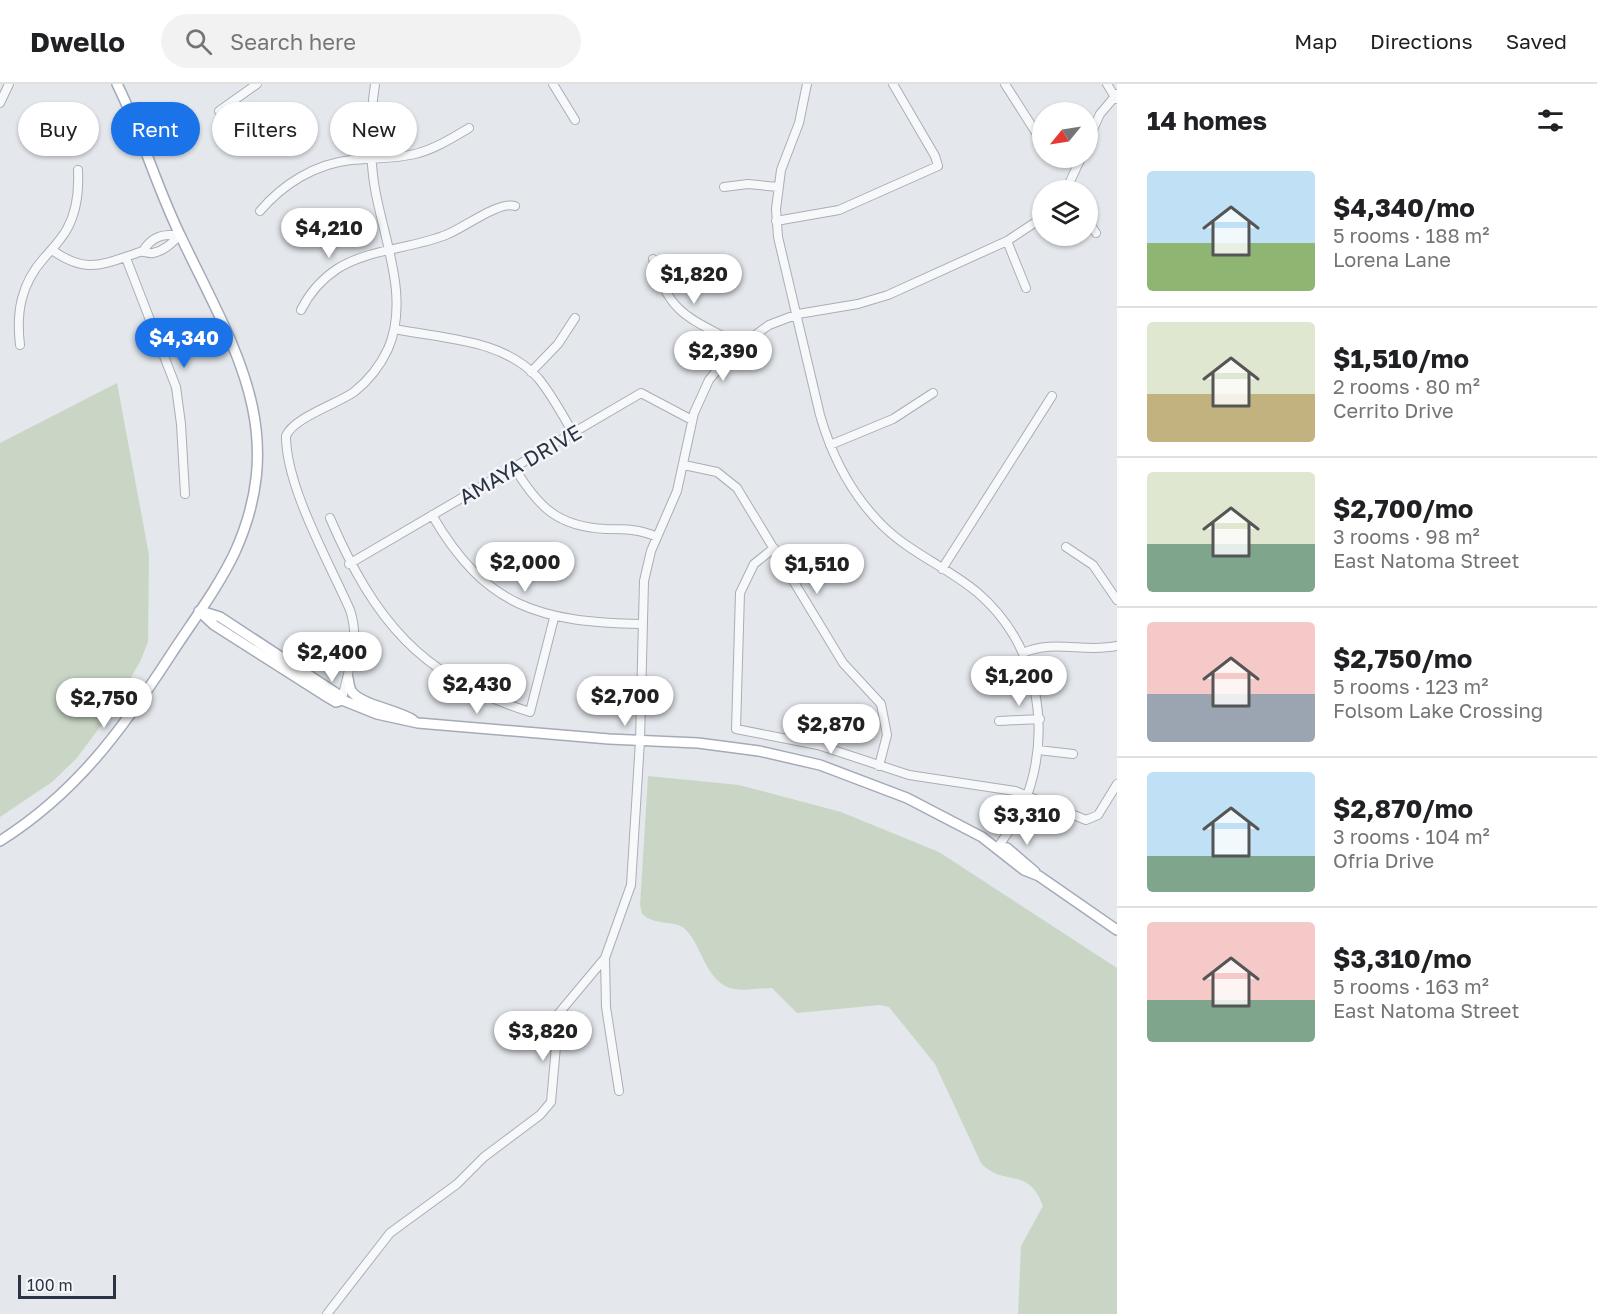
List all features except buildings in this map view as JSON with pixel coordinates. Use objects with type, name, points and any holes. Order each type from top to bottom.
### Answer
[{"type":"main road","points":[[0,841],[57,799],[91,766],[126,722],[231,559],[247,518],[255,481],[257,430],[249,386],[236,352],[180,235],[117,84]]},
{"type":"main road","points":[[199,610],[214,625],[330,699],[336,702],[342,700],[377,714],[418,723],[729,747],[820,765],[907,798],[998,847],[1004,855],[1039,876],[1117,930]]},
{"type":"main road","points":[[348,678],[350,689],[356,696],[402,713],[418,723]]},
{"type":"street","points":[[0,103],[9,84]]},
{"type":"street","points":[[232,102],[257,84]]},
{"type":"street","points":[[342,700],[356,645],[356,629],[287,463],[286,436],[296,425],[363,384],[383,358],[396,329],[396,295],[371,159],[371,119],[375,84]]},
{"type":"street","points":[[553,84],[575,120]]},
{"type":"street","points":[[807,84],[799,123],[778,187],[777,221],[830,445],[848,482],[872,514],[908,547],[986,601],[1006,624],[1023,654],[1034,683],[1040,719],[1038,750],[1027,796],[998,847]]},
{"type":"street","points":[[777,221],[839,210],[938,166],[935,156],[893,84]]},
{"type":"street","points":[[1005,84],[1032,126]]},
{"type":"street","points":[[1098,118],[1116,97],[1107,84]]},
{"type":"street","points":[[260,211],[288,185],[312,171],[334,163],[425,151],[469,128]]},
{"type":"street","points":[[20,345],[18,320],[21,296],[31,276],[52,250],[73,216],[78,189],[78,170]]},
{"type":"street","points":[[724,188],[748,184],[778,187]]},
{"type":"street","points":[[301,310],[314,290],[338,268],[352,261],[447,235],[504,205],[515,206]]},
{"type":"street","points":[[327,1314],[390,1233],[457,1184],[484,1157],[547,1108],[553,1095],[559,1013],[605,958],[631,885],[640,741],[644,581],[657,537],[678,491],[692,420],[709,380],[739,345],[770,325],[798,314],[858,304],[888,295],[1007,241],[1032,225]]},
{"type":"street","points":[[143,251],[148,242],[163,234],[180,235]]},
{"type":"street","points":[[52,250],[66,259],[84,265],[106,265],[143,251],[152,253],[170,246],[180,235]]},
{"type":"street","points":[[1007,241],[1026,288]]},
{"type":"street","points":[[126,258],[176,387],[182,424],[185,494]]},
{"type":"street","points":[[653,259],[662,288],[673,304],[739,345]]},
{"type":"street","points":[[531,372],[558,344],[575,318]]},
{"type":"street","points":[[396,329],[489,347],[507,354],[531,372],[549,393],[573,433]]},
{"type":"street","name":"AMAYA DRIVE","points":[[349,564],[641,393],[692,420]]},
{"type":"street","points":[[830,445],[893,419],[933,393]]},
{"type":"street","points":[[942,569],[1052,396]]},
{"type":"street","points":[[684,465],[711,470],[732,483],[847,668],[870,689],[881,704],[887,735],[879,766]]},
{"type":"street","points":[[514,467],[540,504],[566,522],[593,528],[639,530],[657,537]]},
{"type":"street","points":[[432,515],[459,557],[481,579],[512,601],[554,618],[588,623],[642,624]]},
{"type":"street","points":[[330,518],[349,564],[375,607],[421,655],[470,689],[530,712],[554,618]]},
{"type":"street","points":[[1066,547],[1093,565],[1117,600]]},
{"type":"street","points":[[774,548],[754,564],[740,593],[736,729],[797,740],[909,775],[1000,788],[1027,796],[1086,820],[1098,815],[1117,784]]},
{"type":"street","points":[[1023,654],[1046,645],[1089,649],[1117,646]]},
{"type":"street","points":[[999,721],[1040,719]]},
{"type":"street","points":[[1038,750],[1073,754]]},
{"type":"street","points":[[605,958],[606,1007],[619,1090]]},
{"type":"green space","points":[[117,383],[149,555],[148,642],[140,662],[106,719],[76,759],[52,782],[0,817],[0,443]]},
{"type":"green space","points":[[648,776],[739,785],[841,812],[939,852],[1117,968],[1117,1314],[1018,1314],[1021,1246],[1043,1206],[1037,1193],[1023,1181],[998,1174],[981,1163],[935,1064],[889,1007],[880,1005],[797,1013],[772,988],[739,990],[724,985],[710,972],[685,929],[676,924],[648,918],[642,914],[640,905]]}]
